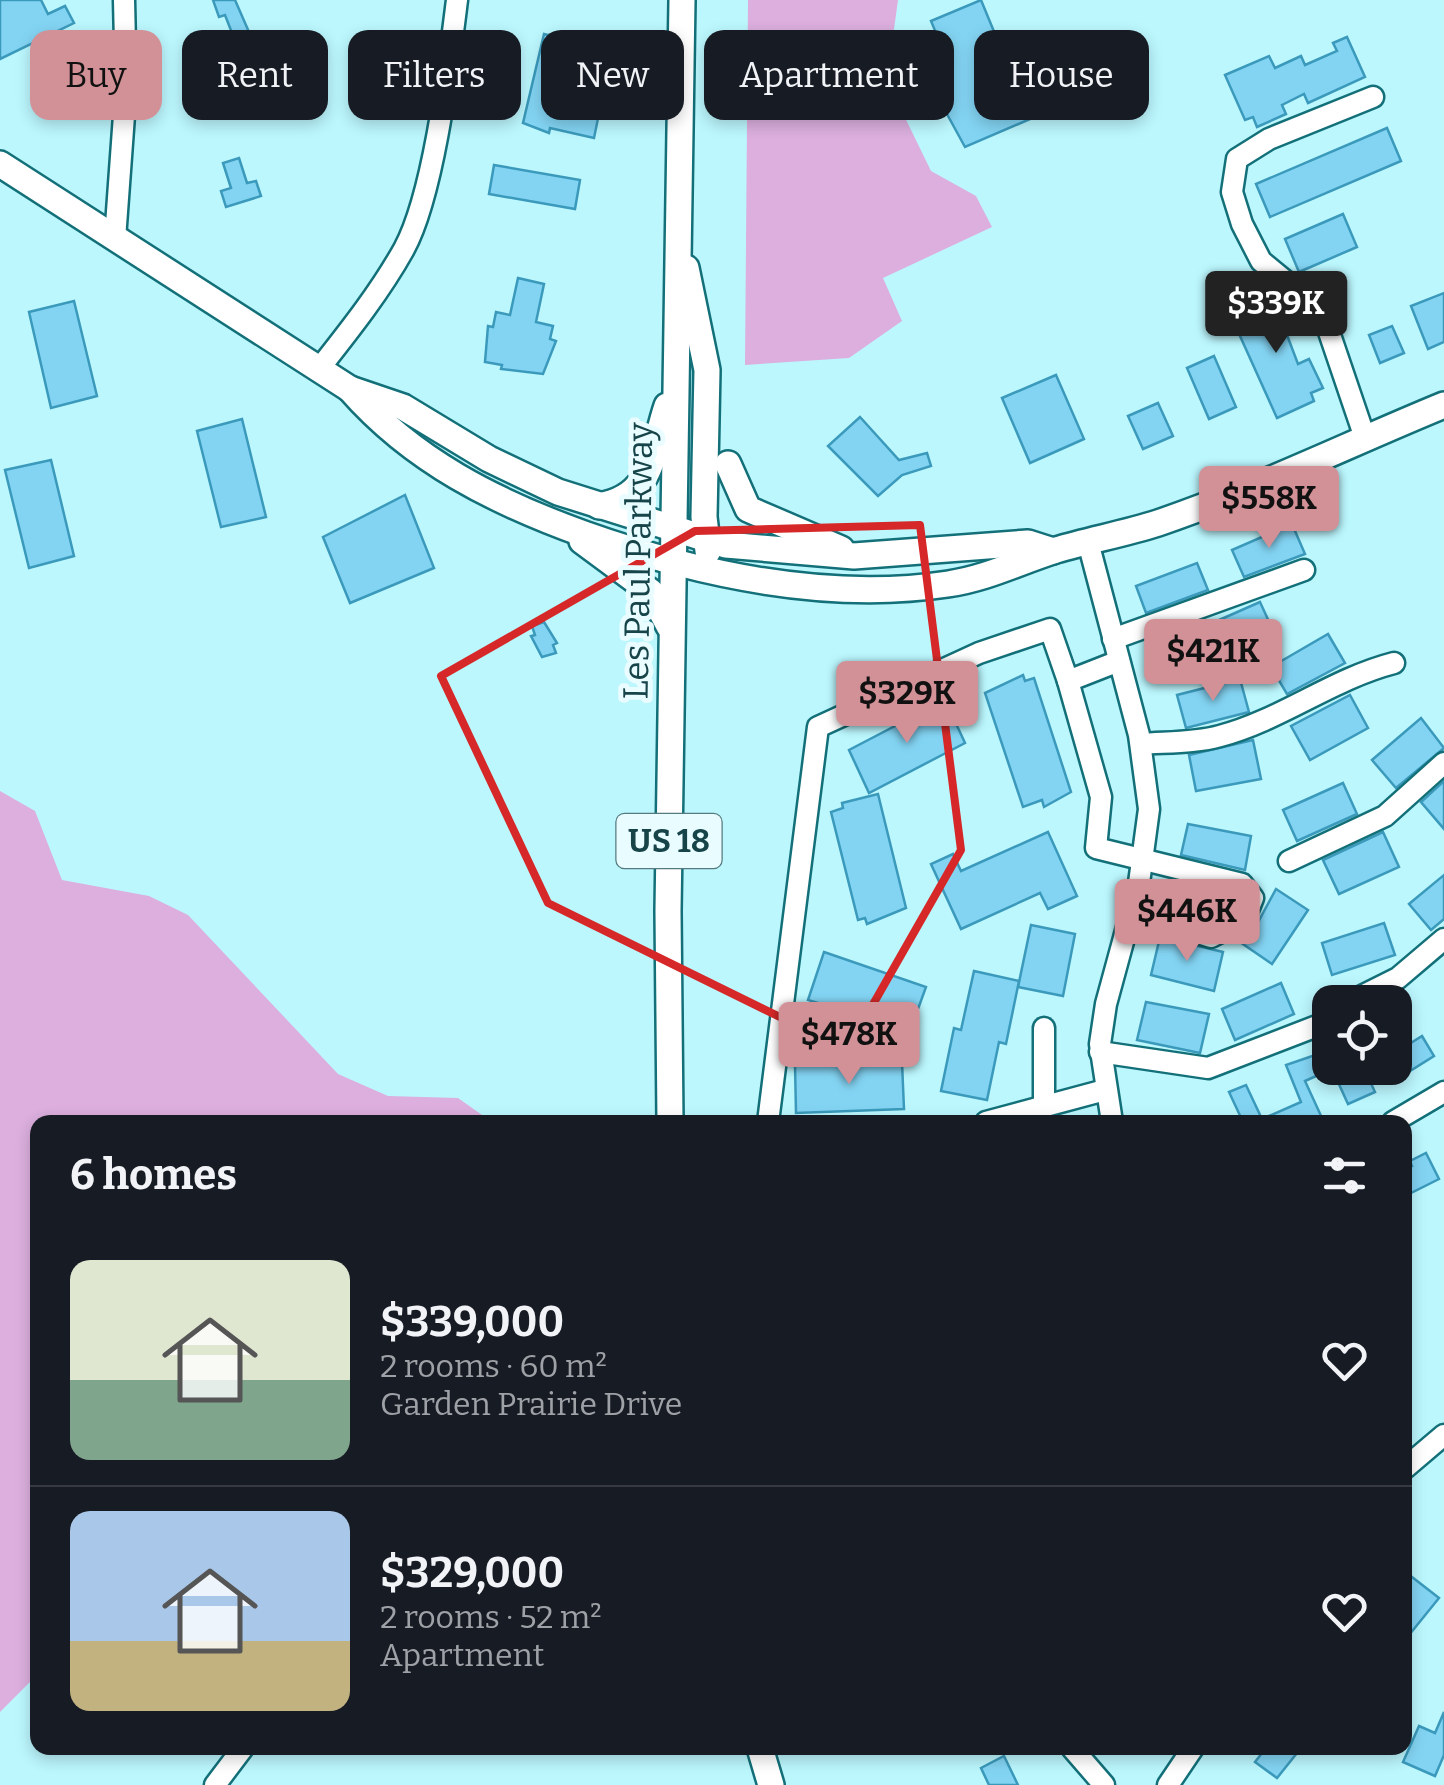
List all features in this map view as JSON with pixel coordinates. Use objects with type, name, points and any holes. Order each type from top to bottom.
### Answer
[{"type":"main road","name":"Les Paul Parkway","points":[[670,1115],[676,225],[682,0]]},
{"type":"main road","points":[[0,164],[350,389],[403,407],[489,460],[599,506],[716,542],[854,556],[1028,543],[1053,551]]},
{"type":"main road","points":[[676,225],[706,370],[716,542],[709,555],[726,574]]},
{"type":"main road","points":[[599,506],[622,502],[641,488],[675,382]]},
{"type":"main road","points":[[350,389],[378,421],[416,452],[516,508],[562,526],[726,574],[858,587],[945,585],[1002,574],[1053,551],[1159,523],[1444,405]]},
{"type":"main road","points":[[728,464],[748,509],[854,556]]},
{"type":"main road","points":[[562,526],[651,592],[672,635]]},
{"type":"main road","points":[[674,530],[692,545],[699,567]]},
{"type":"main road","points":[[762,1755],[771,1785]]},
{"type":"street","points":[[115,239],[126,88],[124,0]]},
{"type":"street","points":[[319,370],[360,316],[412,231],[435,139],[457,0]]},
{"type":"street","points":[[1365,438],[1328,329],[1301,294],[1260,261],[1232,192],[1237,159],[1269,140],[1372,98]]},
{"type":"street","points":[[1088,542],[1141,744],[1149,809],[1143,861],[1106,1004],[1100,1052],[1110,1115]]},
{"type":"street","points":[[1113,639],[1304,570]]},
{"type":"street","points":[[769,1115],[818,726],[978,653],[1050,629],[1101,797],[1096,848],[1242,884],[1253,898],[1252,908],[1234,929],[1212,938],[1131,913]]},
{"type":"street","points":[[1068,681],[1119,661]]},
{"type":"street","points":[[1141,744],[1218,737],[1283,712],[1362,672],[1394,663]]},
{"type":"street","points":[[1290,861],[1384,816],[1444,763]]},
{"type":"street","points":[[1384,985],[1444,939]]},
{"type":"street","points":[[1044,1028],[1044,1105]]},
{"type":"street","points":[[1100,1052],[1208,1068],[1312,1028]]},
{"type":"street","points":[[1010,1115],[1105,1090]]},
{"type":"street","points":[[1405,1115],[1444,1092]]},
{"type":"street","points":[[1412,1462],[1444,1435]]},
{"type":"street","points":[[215,1785],[238,1755]]},
{"type":"street","points":[[1078,1755],[1104,1785]]},
{"type":"street","points":[[1168,1785],[1188,1755]]},
{"type":"highlighted area","points":[[920,525],[961,850],[847,1050],[548,903],[441,676],[695,531]]},
{"type":"shaded area","points":[[748,0],[898,0],[894,30],[748,30]]},
{"type":"shaded area","points":[[747,120],[906,120],[931,171],[976,196],[992,227],[883,278],[902,321],[849,358],[745,365]]},
{"type":"shaded area","points":[[0,791],[35,811],[62,880],[149,896],[188,915],[338,1074],[388,1096],[458,1098],[482,1115],[30,1115],[30,1682],[0,1712]]},
{"type":"building","points":[[0,0],[41,0],[48,14],[65,6],[74,23],[60,30],[30,30],[30,44],[0,59]]},
{"type":"building","points":[[213,0],[235,0],[248,30],[231,30],[225,15],[219,17]]},
{"type":"building","points":[[981,0],[993,30],[974,30],[974,120],[1028,120],[965,147],[950,120],[954,120],[954,30],[935,30],[931,21]]},
{"type":"building","points":[[1347,37],[1365,77],[1308,103],[1304,94],[1282,105],[1286,114],[1257,127],[1253,117],[1245,120],[1225,75],[1269,56],[1275,68],[1301,56],[1305,65],[1337,51],[1333,43]]},
{"type":"building","points":[[541,47],[541,120],[598,120],[594,138],[550,128],[549,133],[523,123]]},
{"type":"building","points":[[1387,128],[1401,161],[1270,217],[1256,184]]},
{"type":"building","points":[[239,158],[247,183],[256,181],[261,196],[226,207],[221,191],[231,188],[223,163]]},
{"type":"building","points":[[494,165],[580,180],[575,209],[489,194]]},
{"type":"building","points":[[1343,214],[1357,247],[1299,272],[1285,239]]},
{"type":"building","points":[[518,278],[544,284],[536,322],[553,326],[550,339],[556,341],[543,374],[501,369],[502,365],[485,362],[488,326],[493,327],[496,312],[510,315]]},
{"type":"building","points":[[1444,293],[1444,342],[1428,349],[1411,306]]},
{"type":"building","points":[[1270,297],[1274,306],[1283,301],[1297,330],[1287,335],[1298,364],[1309,359],[1323,388],[1311,393],[1314,401],[1277,418],[1231,316]]},
{"type":"building","points":[[74,301],[97,396],[51,408],[29,312]]},
{"type":"building","points":[[1392,326],[1404,353],[1380,363],[1369,335]]},
{"type":"building","points":[[1214,356],[1236,407],[1209,419],[1187,368]]},
{"type":"building","points":[[1056,375],[1084,439],[1030,463],[1002,398]]},
{"type":"building","points":[[1158,403],[1173,436],[1143,449],[1128,416]]},
{"type":"building","points":[[860,417],[899,460],[927,453],[931,466],[902,475],[878,496],[828,446]]},
{"type":"building","points":[[242,419],[266,517],[221,527],[197,431]]},
{"type":"building","points":[[51,460],[74,556],[29,568],[5,470]]},
{"type":"building","points":[[405,495],[434,568],[350,603],[323,537]]},
{"type":"building","points":[[1292,524],[1305,554],[1244,577],[1232,550]]},
{"type":"building","points":[[1197,563],[1208,590],[1146,613],[1136,586]]},
{"type":"building","points":[[1260,602],[1276,637],[1216,663],[1201,628]]},
{"type":"building","points":[[544,622],[557,643],[553,645],[556,653],[542,657],[531,636],[535,635],[532,626]]},
{"type":"building","points":[[1328,634],[1345,663],[1287,694],[1271,667]]},
{"type":"building","points":[[1023,675],[1025,681],[1034,678],[1071,792],[1044,807],[1042,800],[1023,807],[985,693]]},
{"type":"building","points":[[1240,679],[1249,712],[1186,728],[1177,695]]},
{"type":"building","points":[[1350,695],[1368,728],[1310,760],[1291,726]]},
{"type":"building","points":[[945,700],[965,743],[869,793],[849,750]]},
{"type":"building","points":[[1421,718],[1444,748],[1396,788],[1372,760]]},
{"type":"building","points":[[1253,740],[1261,779],[1196,791],[1189,755]]},
{"type":"building","points":[[1444,781],[1444,829],[1421,802]]},
{"type":"building","points":[[1343,783],[1357,814],[1297,841],[1283,810]]},
{"type":"building","points":[[878,794],[906,908],[867,924],[865,918],[858,920],[831,812],[843,808],[842,803]]},
{"type":"building","points":[[1188,824],[1251,836],[1245,870],[1181,855]]},
{"type":"building","points":[[1048,832],[1077,896],[1048,909],[1040,893],[961,929],[931,864],[953,854],[961,871]]},
{"type":"building","points":[[1383,832],[1399,867],[1339,894],[1323,860]]},
{"type":"building","points":[[1444,875],[1444,919],[1431,930],[1409,904]]},
{"type":"building","points":[[1276,889],[1308,910],[1272,964],[1240,942],[1256,926]]},
{"type":"building","points":[[1384,923],[1395,955],[1332,975],[1322,943]]},
{"type":"building","points":[[1031,925],[1075,934],[1063,996],[1018,987]]},
{"type":"building","points":[[1160,937],[1223,952],[1214,991],[1151,975]]},
{"type":"building","points":[[824,952],[926,987],[910,1031],[808,1000]]},
{"type":"building","points":[[974,971],[1019,981],[1006,1044],[999,1042],[987,1100],[941,1091],[954,1028],[961,1030]]},
{"type":"building","points":[[1281,983],[1294,1014],[1235,1040],[1222,1009]]},
{"type":"building","points":[[1146,1002],[1209,1014],[1200,1053],[1137,1040]]},
{"type":"building","points":[[1422,1036],[1434,1056],[1412,1070],[1412,1042]]},
{"type":"building","points":[[1312,1056],[1312,1078],[1305,1081],[1321,1115],[1271,1115],[1301,1102],[1286,1065]]},
{"type":"building","points":[[902,1062],[904,1109],[796,1113],[795,1065]]},
{"type":"building","points":[[1246,1085],[1260,1115],[1240,1115],[1229,1092]]},
{"type":"building","points":[[1339,1085],[1372,1085],[1375,1092],[1348,1104]]},
{"type":"building","points":[[1426,1153],[1439,1179],[1412,1192],[1412,1160]]},
{"type":"building","points":[[1412,1577],[1439,1598],[1412,1631]]},
{"type":"building","points":[[1444,1712],[1444,1755],[1435,1776],[1403,1762],[1406,1755],[1412,1755],[1412,1742],[1419,1726],[1435,1733]]},
{"type":"building","points":[[1260,1755],[1295,1755],[1277,1778],[1255,1762]]},
{"type":"building","points":[[1004,1756],[1018,1785],[989,1785],[981,1768]]}]
